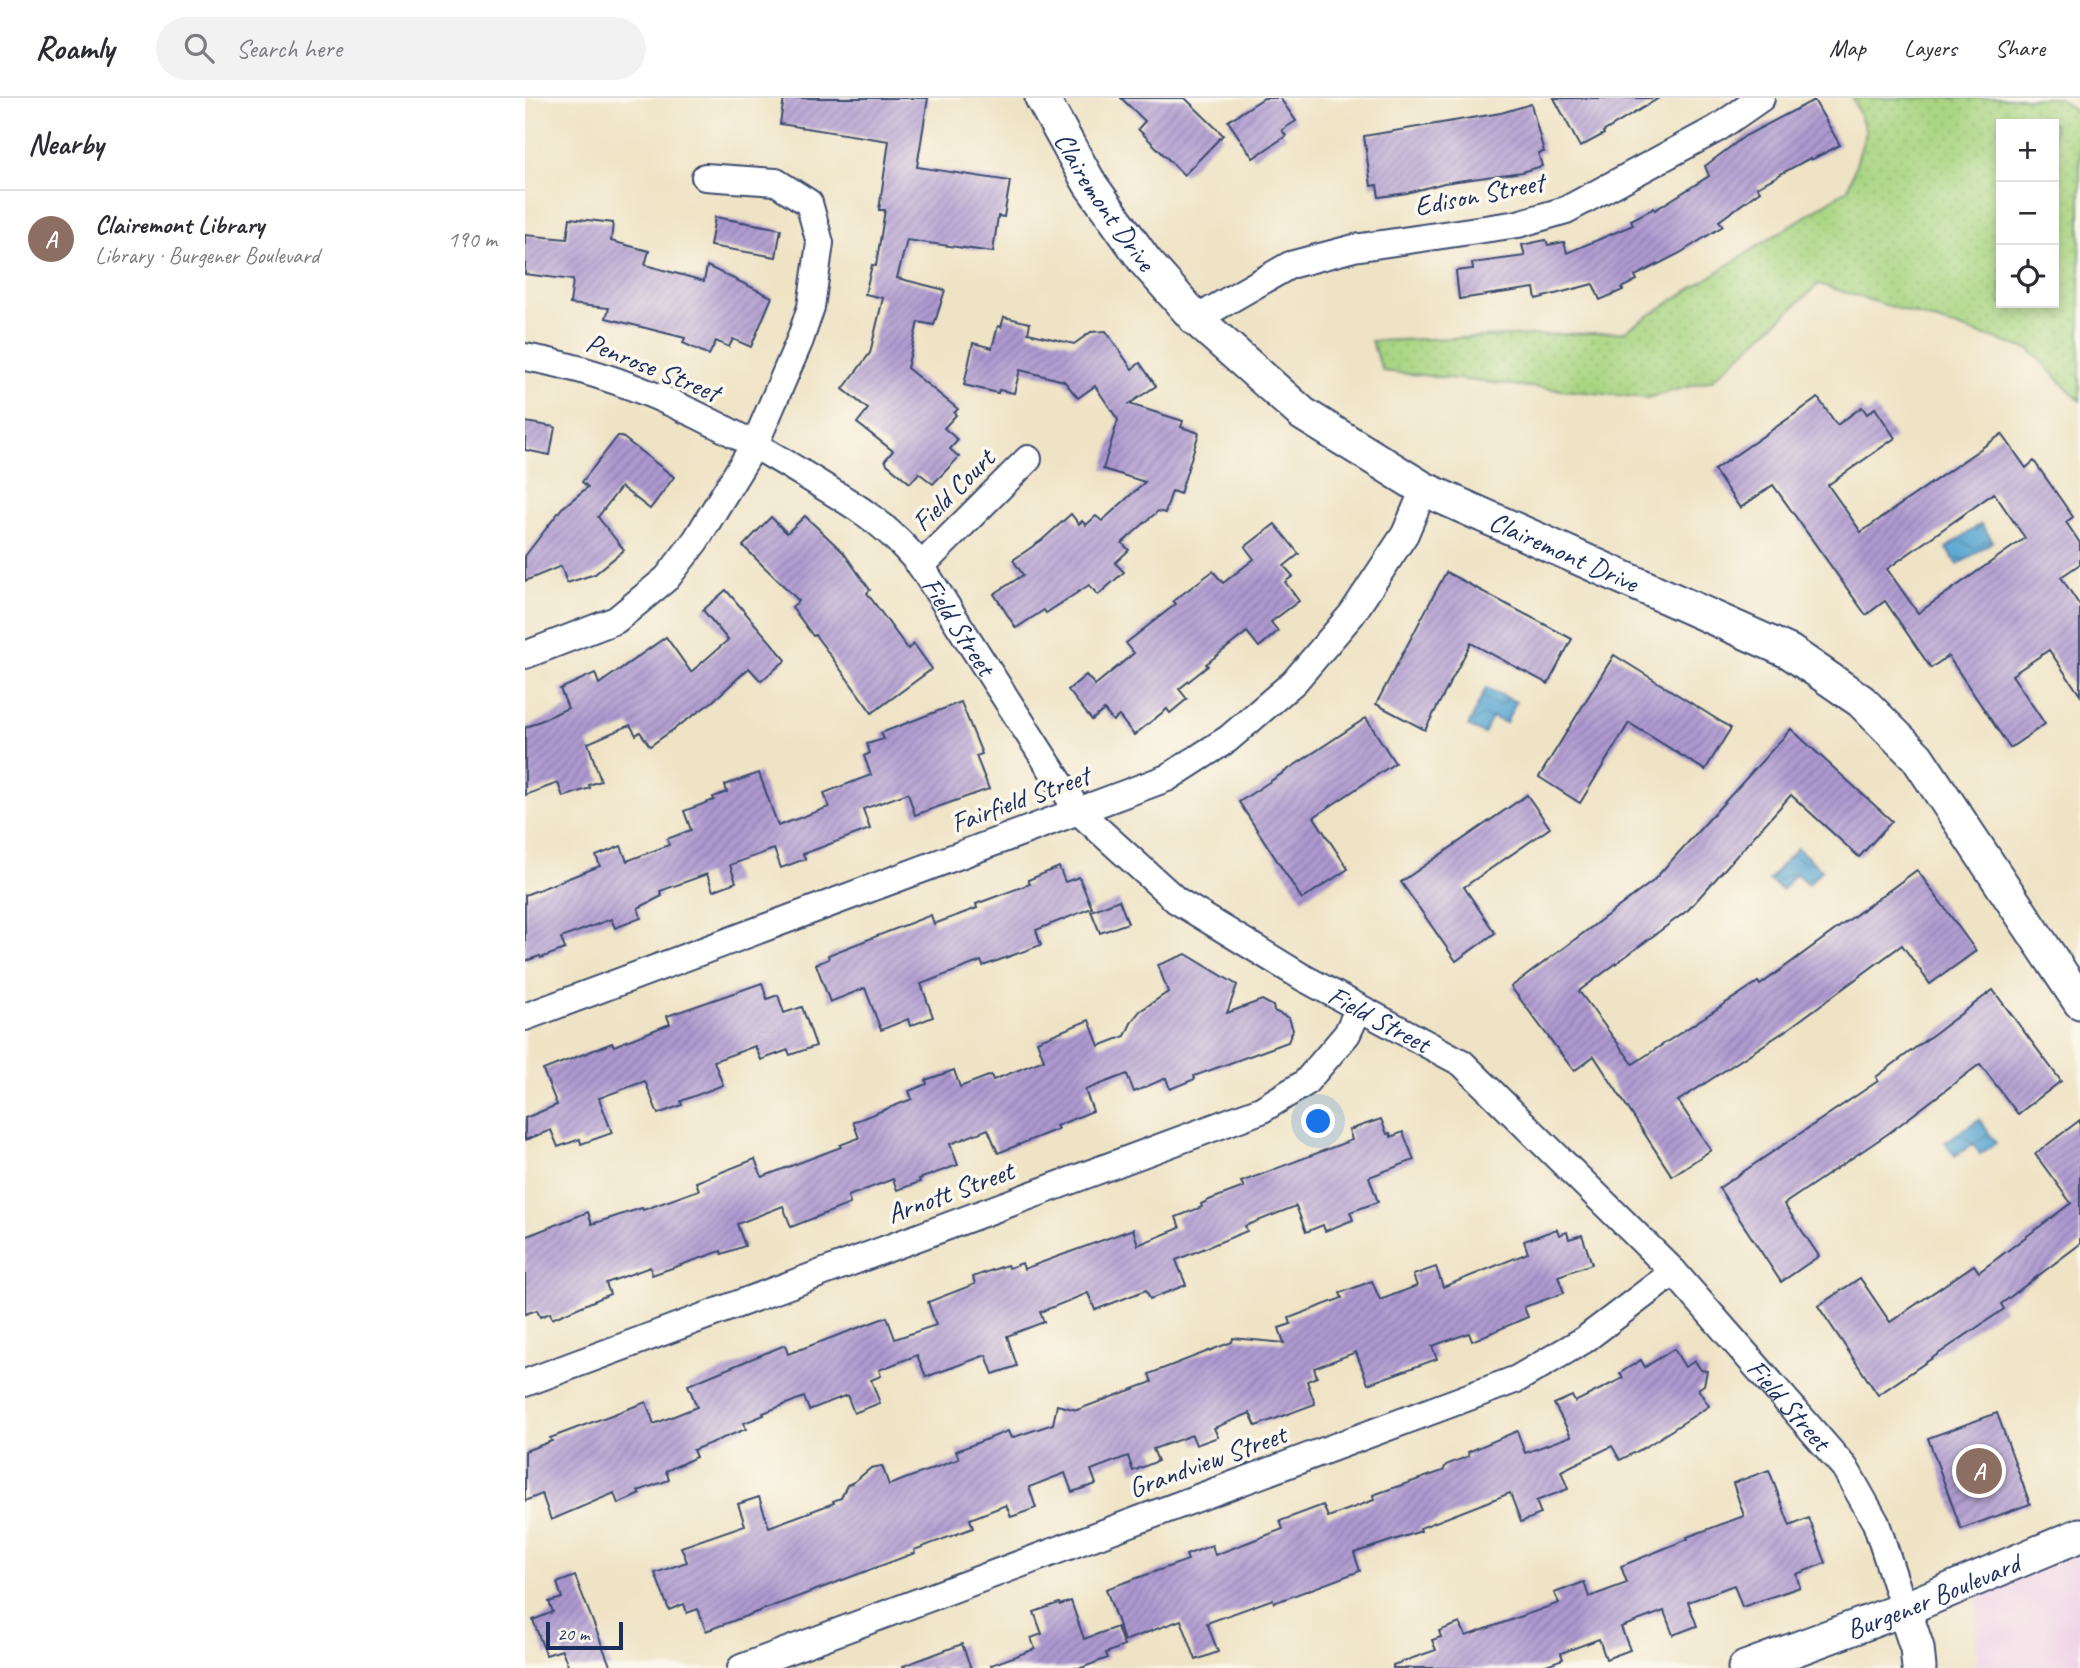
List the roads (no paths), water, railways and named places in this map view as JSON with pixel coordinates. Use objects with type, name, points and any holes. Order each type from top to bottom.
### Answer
[{"type":"main road","name":"Clairemont Drive","points":[[1042,98],[1090,184],[1145,261],[1196,319],[1303,414],[1424,489],[1790,652],[1861,701],[1916,757],[2080,1002]]},
{"type":"main road","name":"Burgener Boulevard","points":[[1745,1668],[1904,1609],[2080,1535]]},
{"type":"main road","name":"Field Street","points":[[1904,1609],[1917,1648],[1919,1668]]},
{"type":"street","name":"Edison Street","points":[[1196,319],[1290,265],[1354,248],[1518,223],[1566,210],[1718,128],[1761,98]]},
{"type":"street","points":[[525,655],[616,620],[667,578],[696,540],[755,444],[800,340],[811,307],[820,243],[809,203],[776,183],[705,177]]},
{"type":"street","name":"Penrose Street","points":[[525,357],[554,362],[649,392],[755,444]]},
{"type":"street","name":"Field Street","points":[[755,444],[855,506],[891,534],[921,566],[1077,810],[1176,900],[1302,977],[1462,1063],[1674,1272],[1845,1468],[1876,1523],[1904,1609]]},
{"type":"street","name":"Field Court","points":[[921,566],[1028,459]]},
{"type":"street","name":"Fairfield Street","points":[[525,1017],[1167,778],[1228,739],[1282,695],[1352,614],[1405,534],[1424,489]]},
{"type":"street","name":"Arnott Street","points":[[525,1383],[1261,1110],[1305,1083],[1347,1034],[1359,1008]]},
{"type":"street","name":"Grandview Street","points":[[741,1668],[1517,1379],[1584,1340],[1674,1272]]},
{"type":"water","points":[[1981,524],[1993,541],[1958,565],[1946,548]]},
{"type":"water","points":[[1486,688],[1516,702],[1506,723],[1492,717],[1484,734],[1468,726]]},
{"type":"water","points":[[1797,848],[1822,870],[1808,885],[1796,874],[1782,890],[1769,880]]},
{"type":"water","points":[[1979,1119],[1996,1143],[1980,1154],[1973,1144],[1955,1156],[1945,1142]]},
{"type":"place","name":"Clairemont Library","points":[[1979,1471]]}]
